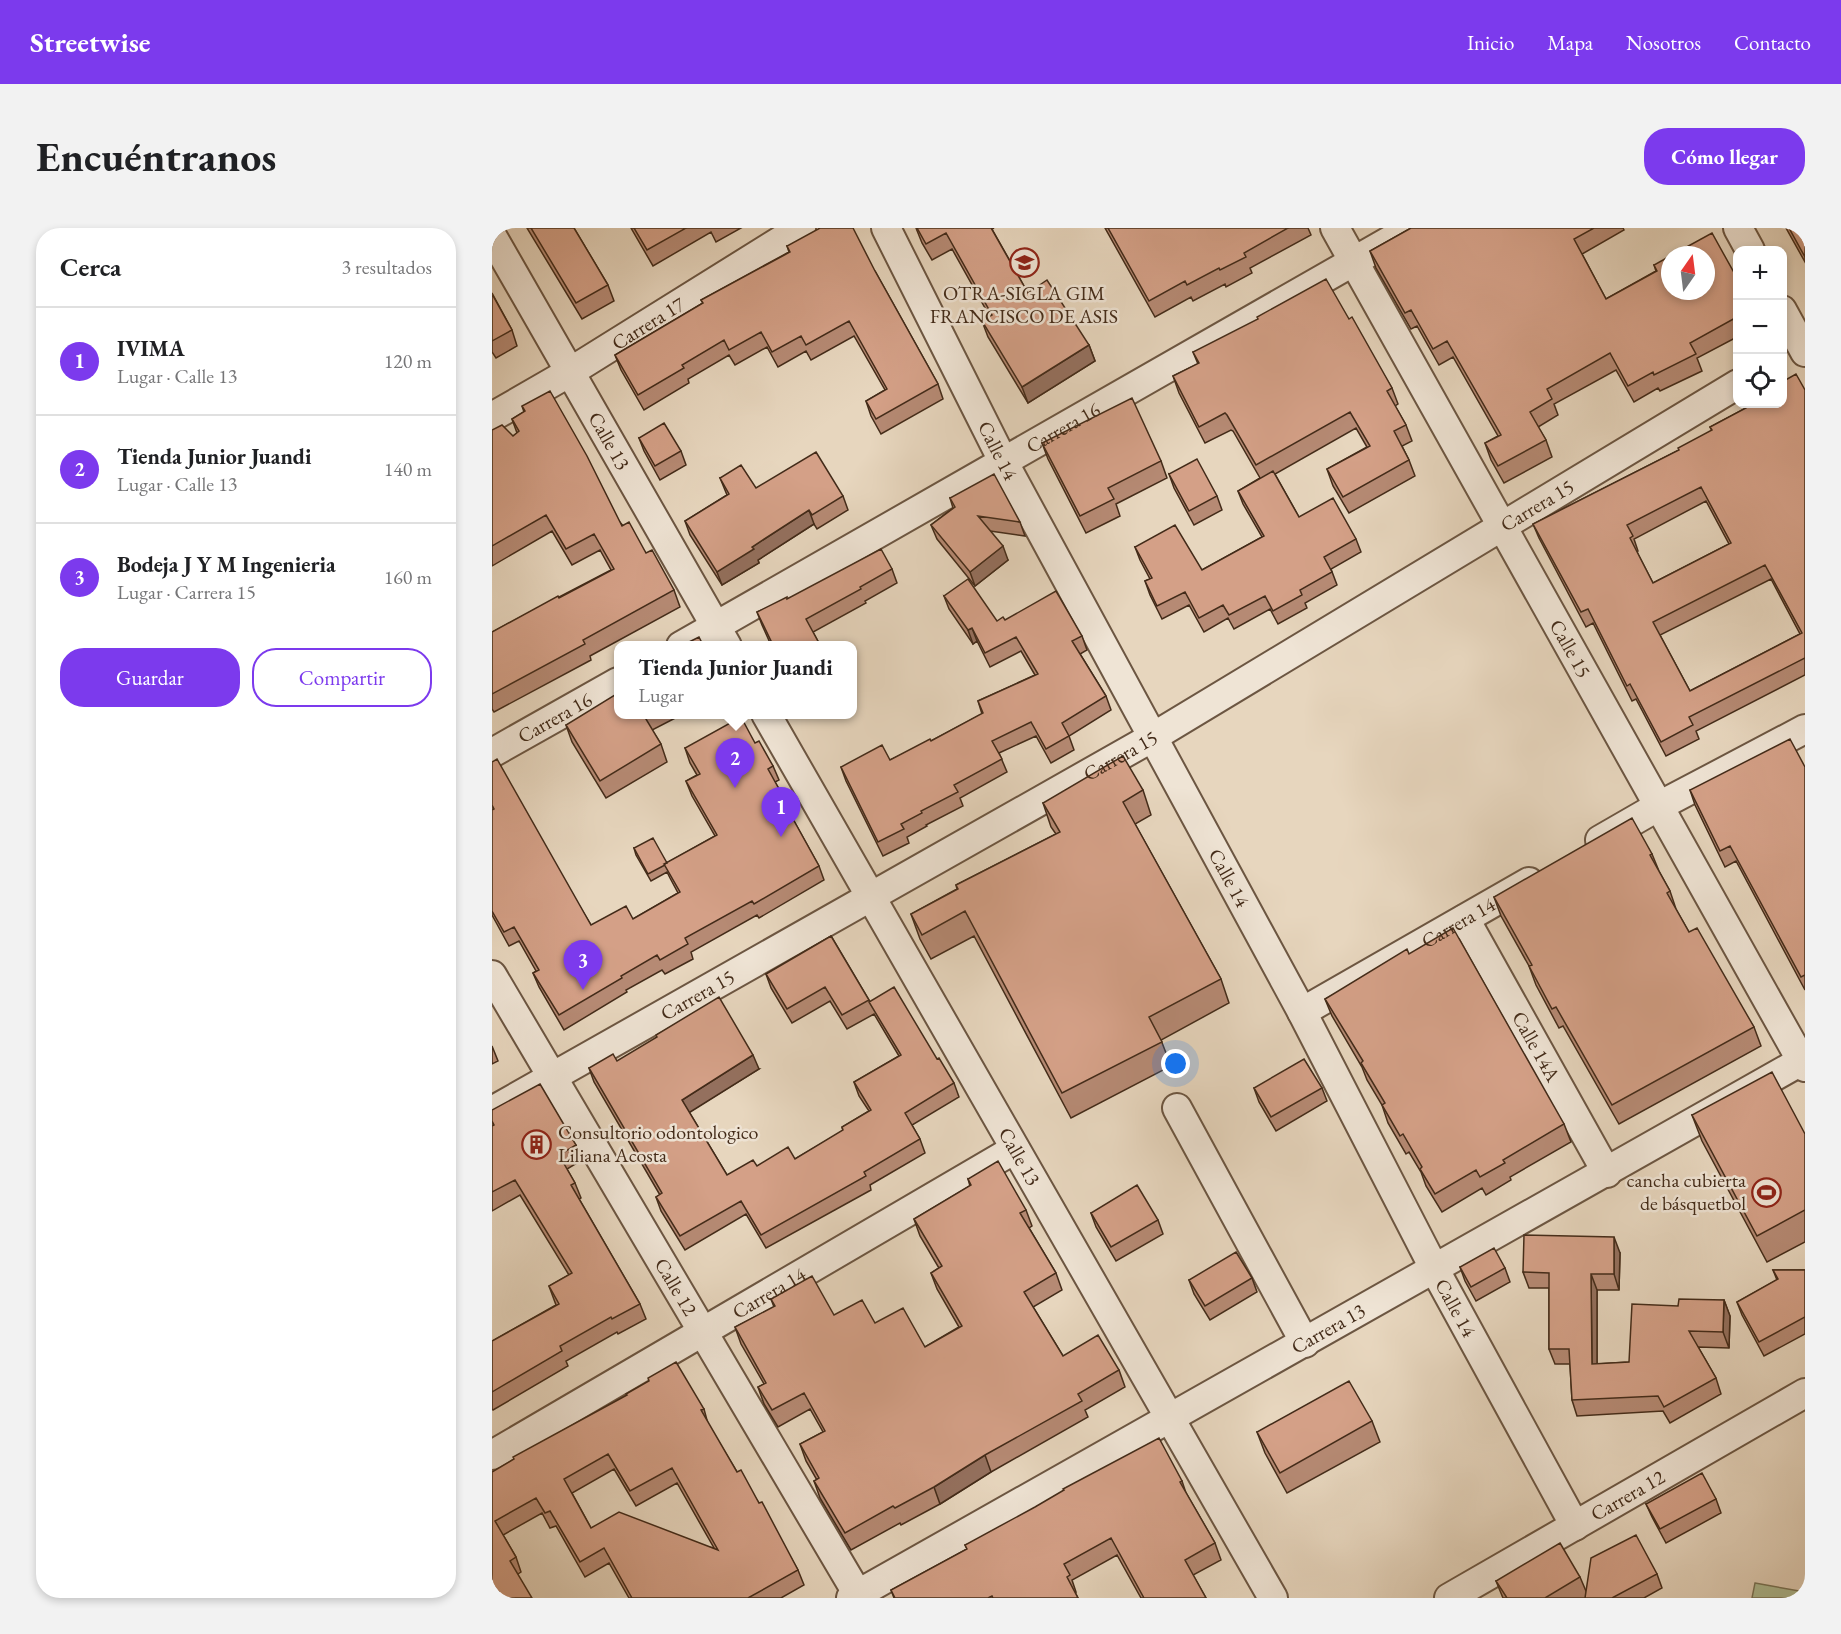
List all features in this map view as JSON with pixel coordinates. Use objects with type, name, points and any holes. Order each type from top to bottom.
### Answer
[{"type":"street","name":"Carrera 17","points":[[492,417],[570,372],[801,228]]},
{"type":"street","name":"Calle 14","points":[[886,228],[1004,463],[1302,1012],[1435,1270],[1575,1526]]},
{"type":"street","name":"Calle 15","points":[[1335,228],[1804,1063]]},
{"type":"street","name":"Carrera 16","points":[[699,641],[721,636],[1004,463],[1412,228]]},
{"type":"street","points":[[1738,228],[1748,246]]},
{"type":"street","name":"Calle 13","points":[[492,236],[721,636]]},
{"type":"street","points":[[1787,322],[1798,349]]},
{"type":"street","name":"Carrera 15","points":[[492,1111],[870,895],[1153,737],[1733,386]]},
{"type":"street","name":"Carrera 16","points":[[492,753],[614,683]]},
{"type":"street","name":"Calle 13","points":[[769,719],[1273,1598]]},
{"type":"street","points":[[1577,854],[1659,806],[1804,732]]},
{"type":"street","name":"Carrera 14","points":[[1302,1012],[1546,872]]},
{"type":"street","name":"Calle 14A","points":[[1465,920],[1607,1173]]},
{"type":"street","name":"Calle 12","points":[[492,975],[856,1597]]},
{"type":"street","name":"Carrera 13","points":[[856,1597],[1170,1418],[1804,1063]]},
{"type":"street","points":[[1177,1108],[1305,1342]]},
{"type":"street","name":"Carrera 14","points":[[492,1455],[1015,1149]]},
{"type":"street","name":"Carrera 12","points":[[1449,1598],[1805,1393]]},
{"type":"green space","points":[[1755,1583],[1805,1592],[1805,1598],[1752,1598]]},
{"type":"building","points":[[531,228],[574,228],[608,285],[576,303]]},
{"type":"building","points":[[634,228],[686,228],[647,250]]},
{"type":"building","points":[[820,228],[853,228],[938,384],[876,419],[866,401],[887,389],[849,321],[806,345],[801,336],[772,352],[761,332],[729,350],[724,340],[682,365],[684,368],[638,395],[615,355],[703,303],[701,300],[790,252],[787,246]]},
{"type":"building","points":[[917,228],[991,228],[1028,293],[1047,280],[1089,345],[1022,387],[982,321],[992,315],[946,233],[926,244]]},
{"type":"building","points":[[1108,228],[1288,228],[1244,253],[1246,257],[1187,285],[1185,281],[1149,301]]},
{"type":"building","points":[[1411,228],[1594,228],[1574,239],[1606,299],[1657,271],[1654,265],[1661,261],[1661,300],[1715,300],[1715,246],[1688,246],[1712,233],[1733,271],[1733,319],[1690,343],[1696,354],[1654,375],[1653,372],[1628,386],[1610,353],[1547,389],[1552,399],[1530,412],[1546,440],[1498,466],[1485,443],[1501,435],[1447,341],[1433,349],[1411,310],[1405,313],[1370,251]]},
{"type":"building","points":[[1789,228],[1805,228],[1805,257]]},
{"type":"building","points":[[1326,279],[1349,319],[1352,317],[1392,388],[1387,391],[1406,425],[1394,431],[1409,460],[1343,497],[1327,469],[1370,446],[1350,412],[1256,465],[1225,413],[1199,427],[1173,376],[1199,363],[1193,352],[1258,319],[1257,317]]},
{"type":"building","points":[[492,294],[512,330],[492,341]]},
{"type":"building","points":[[1796,374],[1805,390],[1805,658],[1689,717],[1693,725],[1661,742],[1630,684],[1627,686],[1588,609],[1581,612],[1533,524],[1679,450],[1678,448],[1712,430],[1710,427],[1746,408],[1787,408],[1787,379]],"holes":[[[1701,487],[1731,543],[1653,583],[1630,538],[1633,536],[1627,525]],[[1765,565],[1802,633],[1690,691],[1653,622]]]},
{"type":"building","points":[[550,391],[587,456],[622,526],[629,522],[646,553],[652,550],[674,590],[583,640],[585,644],[492,694],[492,632],[614,569],[594,534],[566,549],[546,515],[492,546],[492,430],[502,425],[513,436],[519,431],[512,419],[525,411],[522,406]]},
{"type":"building","points":[[1132,398],[1161,461],[1108,488],[1114,499],[1080,516],[1042,443]]},
{"type":"building","points":[[664,423],[681,451],[655,466],[639,438]]},
{"type":"building","points":[[816,452],[843,496],[812,515],[809,510],[717,572],[685,521],[729,494],[720,478],[741,465],[756,488]]},
{"type":"building","points":[[1197,459],[1217,496],[1189,511],[1169,474]]},
{"type":"building","points":[[1273,471],[1299,517],[1333,498],[1356,539],[1324,557],[1332,572],[1300,590],[1302,595],[1273,611],[1265,596],[1229,615],[1223,605],[1199,618],[1185,592],[1157,606],[1145,581],[1152,578],[1135,547],[1175,525],[1202,570],[1264,536],[1238,491]]},
{"type":"building","points":[[994,474],[1020,522],[978,516],[1003,546],[970,572],[931,525],[955,507],[950,498]]},
{"type":"building","points":[[881,549],[892,569],[806,619],[818,641],[771,641],[757,612],[787,597],[787,599]]},
{"type":"building","points":[[968,579],[997,621],[1003,617],[1005,620],[1056,591],[1082,636],[1072,641],[1106,696],[1062,723],[1069,736],[1046,749],[1031,722],[992,741],[1002,759],[954,785],[958,792],[921,811],[922,813],[901,824],[904,829],[878,842],[841,767],[882,745],[890,760],[930,739],[931,741],[983,713],[978,701],[1038,674],[1016,637],[985,653],[972,628],[968,630],[944,596]]},
{"type":"building","points":[[614,695],[614,719],[646,719],[661,744],[600,781],[566,725]]},
{"type":"building","points":[[737,719],[742,719],[755,743],[759,741],[773,766],[768,769],[819,866],[754,904],[752,901],[685,938],[688,944],[660,960],[657,955],[559,1015],[533,973],[539,970],[514,927],[504,932],[492,911],[492,810],[494,809],[492,805],[492,762],[497,759],[591,925],[626,906],[633,919],[680,892],[664,864],[717,835],[686,781],[700,774],[685,748]]},
{"type":"building","points":[[1790,739],[1805,767],[1805,975],[1801,977],[1730,846],[1720,851],[1690,790]]},
{"type":"building","points":[[1123,756],[1143,790],[1123,802],[1221,979],[1149,1017],[1162,1042],[1062,1093],[965,911],[922,935],[911,914],[958,889],[956,885],[1060,832],[1043,803]]},
{"type":"building","points":[[1632,818],[1670,891],[1667,893],[1689,932],[1697,928],[1754,1027],[1612,1105],[1556,1007],[1552,1009],[1529,966],[1532,965],[1494,897]]},
{"type":"building","points":[[653,838],[667,863],[648,874],[634,848]]},
{"type":"building","points":[[1453,928],[1564,1124],[1503,1160],[1505,1163],[1480,1177],[1476,1170],[1435,1194],[1403,1134],[1400,1136],[1382,1105],[1385,1103],[1361,1063],[1363,1061],[1325,999],[1407,949],[1409,954]]},
{"type":"building","points":[[831,936],[869,1000],[842,1015],[825,987],[787,1009],[766,974]]},
{"type":"building","points":[[894,987],[954,1083],[905,1113],[920,1139],[864,1172],[866,1176],[761,1235],[741,1201],[680,1236],[656,1197],[662,1193],[589,1068],[613,1054],[617,1061],[719,997],[753,1055],[682,1100],[727,1175],[753,1160],[757,1166],[788,1147],[795,1159],[871,1110],[854,1082],[901,1055],[869,1002]]},
{"type":"building","points":[[1304,1059],[1322,1088],[1271,1117],[1254,1088]]},
{"type":"building","name":"cancha cubierta de básquetbol","points":[[1772,1072],[1805,1134],[1805,1210],[1757,1236],[1692,1115]]},
{"type":"building","points":[[540,1084],[576,1145],[559,1155],[575,1183],[571,1185],[640,1304],[612,1319],[611,1317],[560,1346],[562,1351],[492,1392],[492,1341],[559,1304],[549,1286],[572,1273],[515,1180],[492,1192],[492,1126],[494,1125],[492,1110]]},
{"type":"building","points":[[998,1161],[1026,1210],[1020,1213],[1056,1273],[1024,1292],[1063,1356],[1098,1335],[1119,1370],[1078,1394],[1082,1401],[985,1455],[934,1487],[895,1508],[893,1506],[845,1533],[814,1481],[819,1478],[800,1444],[825,1431],[804,1393],[772,1410],[758,1387],[766,1383],[735,1327],[775,1306],[771,1299],[812,1276],[834,1315],[862,1300],[875,1323],[903,1308],[925,1347],[962,1326],[931,1273],[942,1266],[914,1219],[971,1185],[968,1179]]},
{"type":"building","points":[[1137,1185],[1158,1220],[1111,1247],[1091,1213]]},
{"type":"building","points":[[1524,1235],[1614,1237],[1614,1274],[1591,1274],[1592,1364],[1629,1362],[1632,1304],[1678,1306],[1679,1299],[1724,1300],[1723,1332],[1689,1331],[1716,1378],[1664,1407],[1658,1396],[1572,1400],[1569,1349],[1549,1349],[1549,1273],[1523,1272]]},
{"type":"building","points":[[1494,1248],[1505,1268],[1471,1287],[1460,1267]]},
{"type":"building","points":[[1236,1252],[1252,1278],[1205,1306],[1189,1280]]},
{"type":"building","points":[[1773,1270],[1805,1270],[1805,1317],[1759,1342],[1737,1302],[1778,1279]]},
{"type":"building","points":[[676,1362],[737,1472],[741,1470],[759,1503],[762,1502],[798,1570],[748,1598],[632,1598],[604,1548],[580,1562],[550,1511],[545,1513],[536,1498],[495,1521],[516,1557],[510,1561],[532,1598],[492,1598],[492,1472],[514,1459],[513,1457],[627,1395],[649,1381],[648,1378]],"holes":[[[608,1454],[630,1491],[672,1468],[718,1550],[619,1512],[591,1528],[564,1479]]]},
{"type":"building","points":[[1349,1381],[1372,1421],[1280,1473],[1257,1432]]},
{"type":"building","points":[[1159,1438],[1182,1481],[1180,1482],[1215,1543],[1185,1560],[1206,1598],[1144,1598],[1111,1538],[1064,1564],[1070,1575],[1067,1577],[1078,1598],[993,1598],[992,1596],[988,1598],[895,1598],[891,1590],[967,1549],[965,1545]]},
{"type":"building","points":[[1702,1473],[1716,1499],[1660,1529],[1646,1504]]},
{"type":"building","points":[[1636,1535],[1657,1574],[1612,1598],[1585,1598],[1591,1558]]},
{"type":"building","points":[[1560,1543],[1580,1577],[1545,1598],[1507,1598],[1496,1581]]},
{"type":"place","name":"OTRA-SIGLA GIM FRANCISCO DE ASIS","points":[[1024,262]]},
{"type":"place","name":"Tienda Junior Juandi","points":[[735,788]]},
{"type":"place","name":"IVIMA","points":[[781,837]]},
{"type":"place","name":"Bodeja J Y M Ingenieria","points":[[583,990]]},
{"type":"place","name":"Consultorio odontologico Liliana Acosta","points":[[537,1144]]},
{"type":"place","name":"cancha cubierta de básquetbol","points":[[1767,1192]]}]
